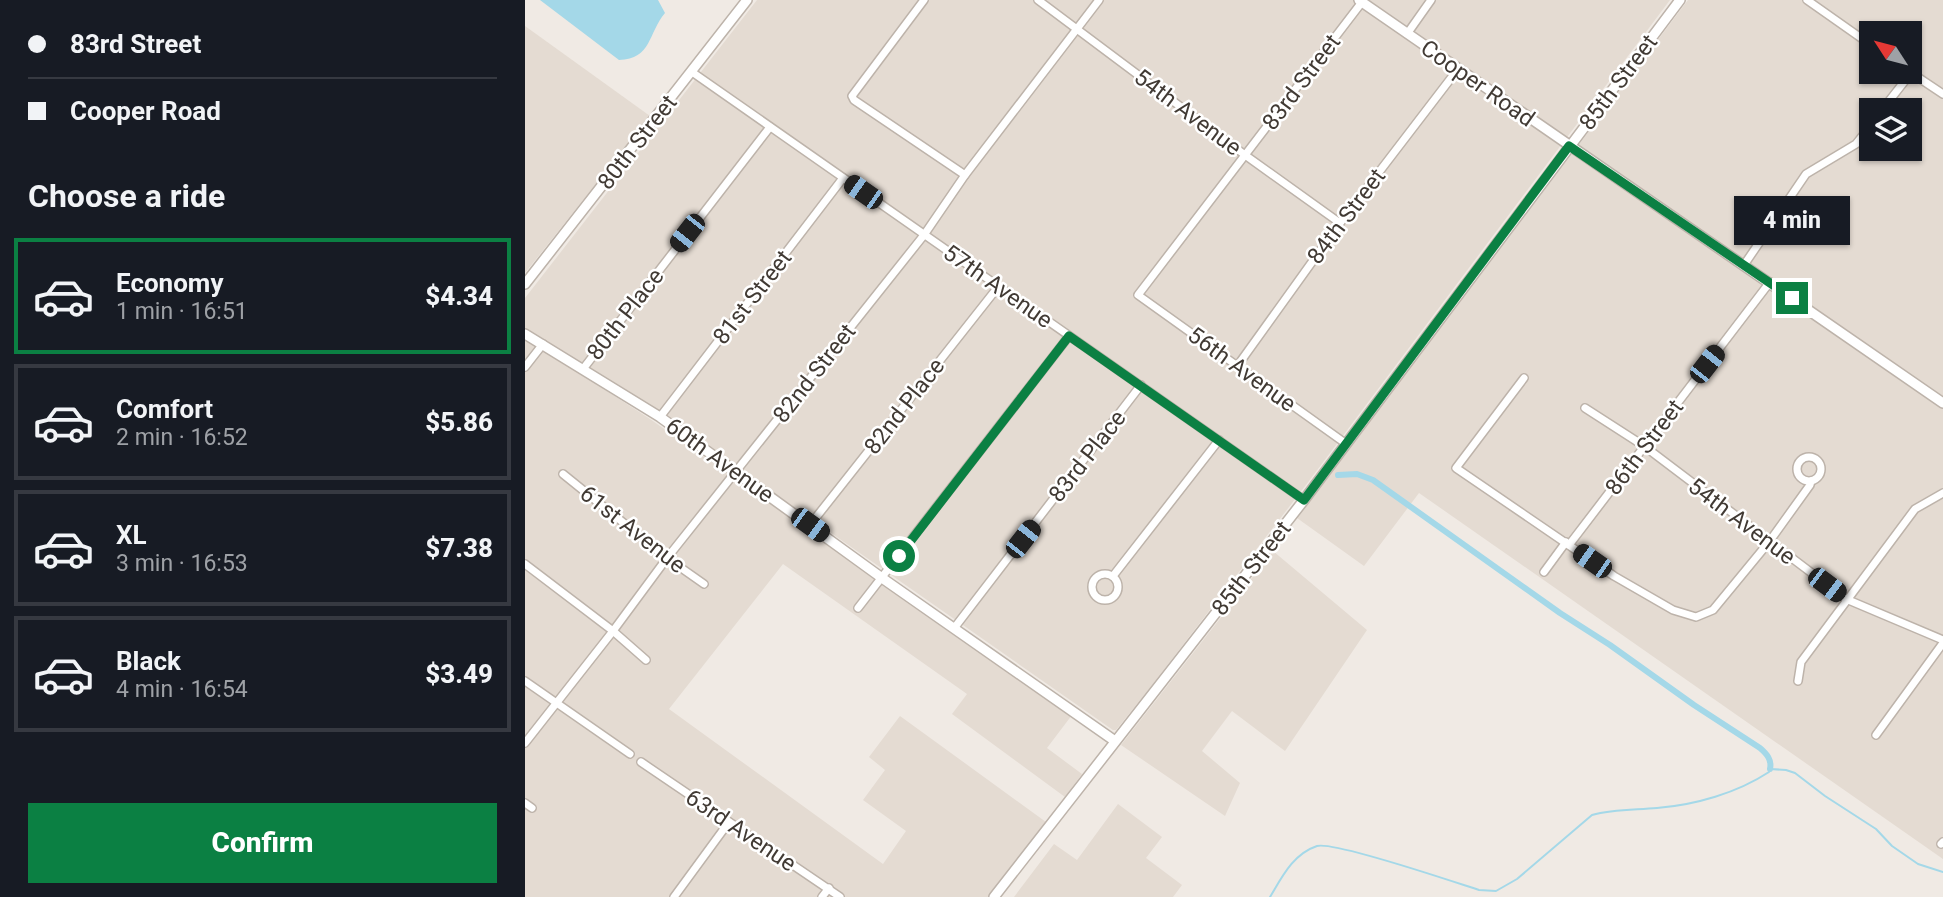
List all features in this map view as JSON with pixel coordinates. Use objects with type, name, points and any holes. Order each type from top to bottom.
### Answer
[{"type":"street","name":"80th Street","points":[[525,284],[747,0]]},
{"type":"street","points":[[924,0],[852,96],[854,100],[965,175]]},
{"type":"street","name":"54th Avenue","points":[[1038,0],[1245,155],[1340,222]]},
{"type":"street","name":"82nd Street","points":[[525,744],[667,558],[924,234],[965,175],[1099,0]]},
{"type":"street","points":[[1407,34],[1431,0]]},
{"type":"street","name":"85th Street","points":[[994,897],[1304,500],[1680,0]]},
{"type":"street","points":[[1807,0],[1859,37]]},
{"type":"street","name":"Cooper Road","points":[[1360,1],[1943,403]]},
{"type":"street","name":"83rd Street","points":[[1138,295],[1360,1]]},
{"type":"street","name":"84th Street","points":[[1238,365],[1340,222],[1458,69]]},
{"type":"street","name":"57th Avenue","points":[[692,72],[1304,500]]},
{"type":"street","points":[[1922,80],[1943,94]]},
{"type":"street","name":"80th Place","points":[[583,369],[770,127]]},
{"type":"street","points":[[1744,265],[1806,174],[1859,140]]},
{"type":"street","name":"81st Street","points":[[660,417],[843,178]]},
{"type":"street","name":"86th Street","points":[[1544,572],[1770,282]]},
{"type":"street","name":"82nd Place","points":[[810,525],[998,286]]},
{"type":"street","name":"56th Avenue","points":[[1138,295],[1345,443]]},
{"type":"street","name":"60th Avenue","points":[[525,334],[660,417],[882,578],[955,626],[1115,741]]},
{"type":"street","points":[[858,608],[1069,336]]},
{"type":"street","points":[[525,367],[543,344]]},
{"type":"street","points":[[1524,378],[1456,468],[1614,576],[1672,610],[1696,617],[1713,610],[1769,542],[1811,481]]},
{"type":"street","name":"83rd Place","points":[[955,626],[1141,385]]},
{"type":"street","name":"54th Avenue","points":[[1585,408],[1644,446],[1846,599],[1943,642]]},
{"type":"street","points":[[1113,576],[1219,440]]},
{"type":"street","name":"61st Avenue","points":[[562,474],[667,558],[703,583]]},
{"type":"street","points":[[1798,681],[1801,662],[1915,509],[1943,493]]},
{"type":"street","points":[[525,564],[613,631],[646,660]]},
{"type":"street","points":[[1876,735],[1943,642]]},
{"type":"street","points":[[525,681],[630,754]]},
{"type":"street","name":"63rd Avenue","points":[[641,762],[841,897]]},
{"type":"street","points":[[674,897],[729,822]]},
{"type":"street","points":[[822,897],[829,888]]},
{"type":"shaded area","points":[[757,0],[1670,0],[1309,481],[1149,689],[1116,730],[1113,730],[625,389],[525,329],[525,298]]},
{"type":"shaded area","points":[[1688,0],[1943,0],[1943,859],[1419,493],[1364,566],[1297,518]]},
{"type":"shaded area","points":[[525,26],[650,116],[525,273]]},
{"type":"shaded area","points":[[525,338],[650,419],[1072,715],[1047,748],[1082,774],[1065,797],[952,714],[967,694],[783,564],[669,709],[883,864],[906,831],[863,800],[885,770],[869,757],[900,716],[1046,822],[988,897],[525,897]]},
{"type":"shaded area","points":[[1273,551],[1367,630],[1285,751],[1232,711],[1202,751],[1240,783],[1225,816],[1121,745]]},
{"type":"shaded area","points":[[1118,804],[1162,837],[1146,858],[1182,885],[1173,897],[1014,897],[1054,844],[1077,860]]},
{"type":"water","points":[[540,0],[658,0],[665,13],[644,50],[630,59],[619,60]]},
{"type":"waterway","points":[[1338,475],[1357,474],[1373,480],[1560,613],[1760,748],[1768,757],[1770,769]]},
{"type":"waterway","points":[[1270,897],[1295,860],[1317,846],[1346,850],[1479,890],[1496,891],[1517,879],[1592,815],[1701,801],[1743,786],[1770,769],[1795,773],[1876,829],[1892,846],[1918,864],[1943,872]]},
{"type":"route","points":[[899,556],[1069,336],[1304,500],[1569,146],[1792,298]]}]
